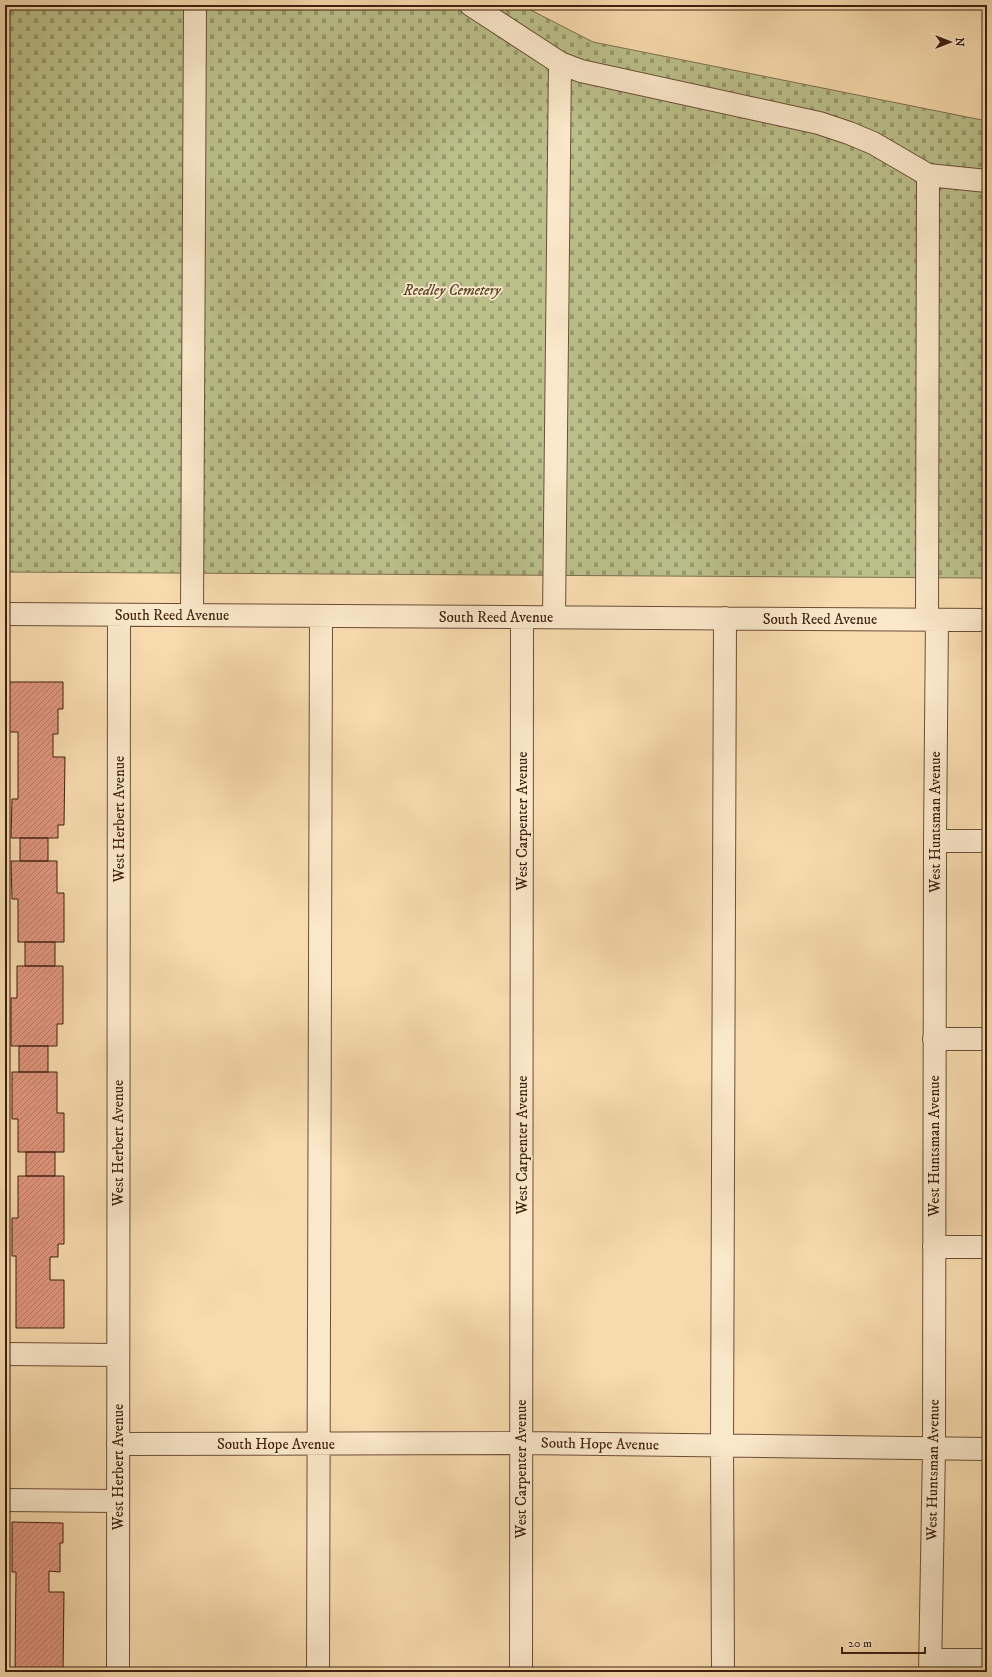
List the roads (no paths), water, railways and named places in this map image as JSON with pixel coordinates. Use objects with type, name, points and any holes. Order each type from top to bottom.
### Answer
[{"type":"street","points":[[192,615],[195,5]]},
{"type":"street","points":[[471,5],[560,63],[581,71],[819,123],[873,143],[928,175],[987,181]]},
{"type":"street","points":[[554,617],[560,63]]},
{"type":"street","name":"West Huntsman Avenue","points":[[928,175],[935,841],[934,1449],[931,1666]]},
{"type":"street","name":"South Reed Avenue","points":[[5,614],[987,620]]},
{"type":"street","name":"West Herbert Avenue","points":[[118,1672],[119,615]]},
{"type":"street","points":[[318,1672],[321,617]]},
{"type":"street","name":"West Carpenter Avenue","points":[[521,1672],[522,617]]},
{"type":"street","points":[[723,1672],[722,1445],[725,618]]},
{"type":"street","points":[[935,841],[987,841]]},
{"type":"street","points":[[934,1039],[987,1039]]},
{"type":"street","points":[[934,1247],[987,1247]]},
{"type":"street","points":[[5,1354],[118,1355]]},
{"type":"street","name":"South Hope Avenue","points":[[118,1444],[522,1443],[987,1449]]},
{"type":"street","points":[[5,1500],[118,1501]]},
{"type":"street","points":[[931,1666],[987,1660]]},
{"type":"park label","name":"Reedley Cemetery","points":[[452,290]]}]
